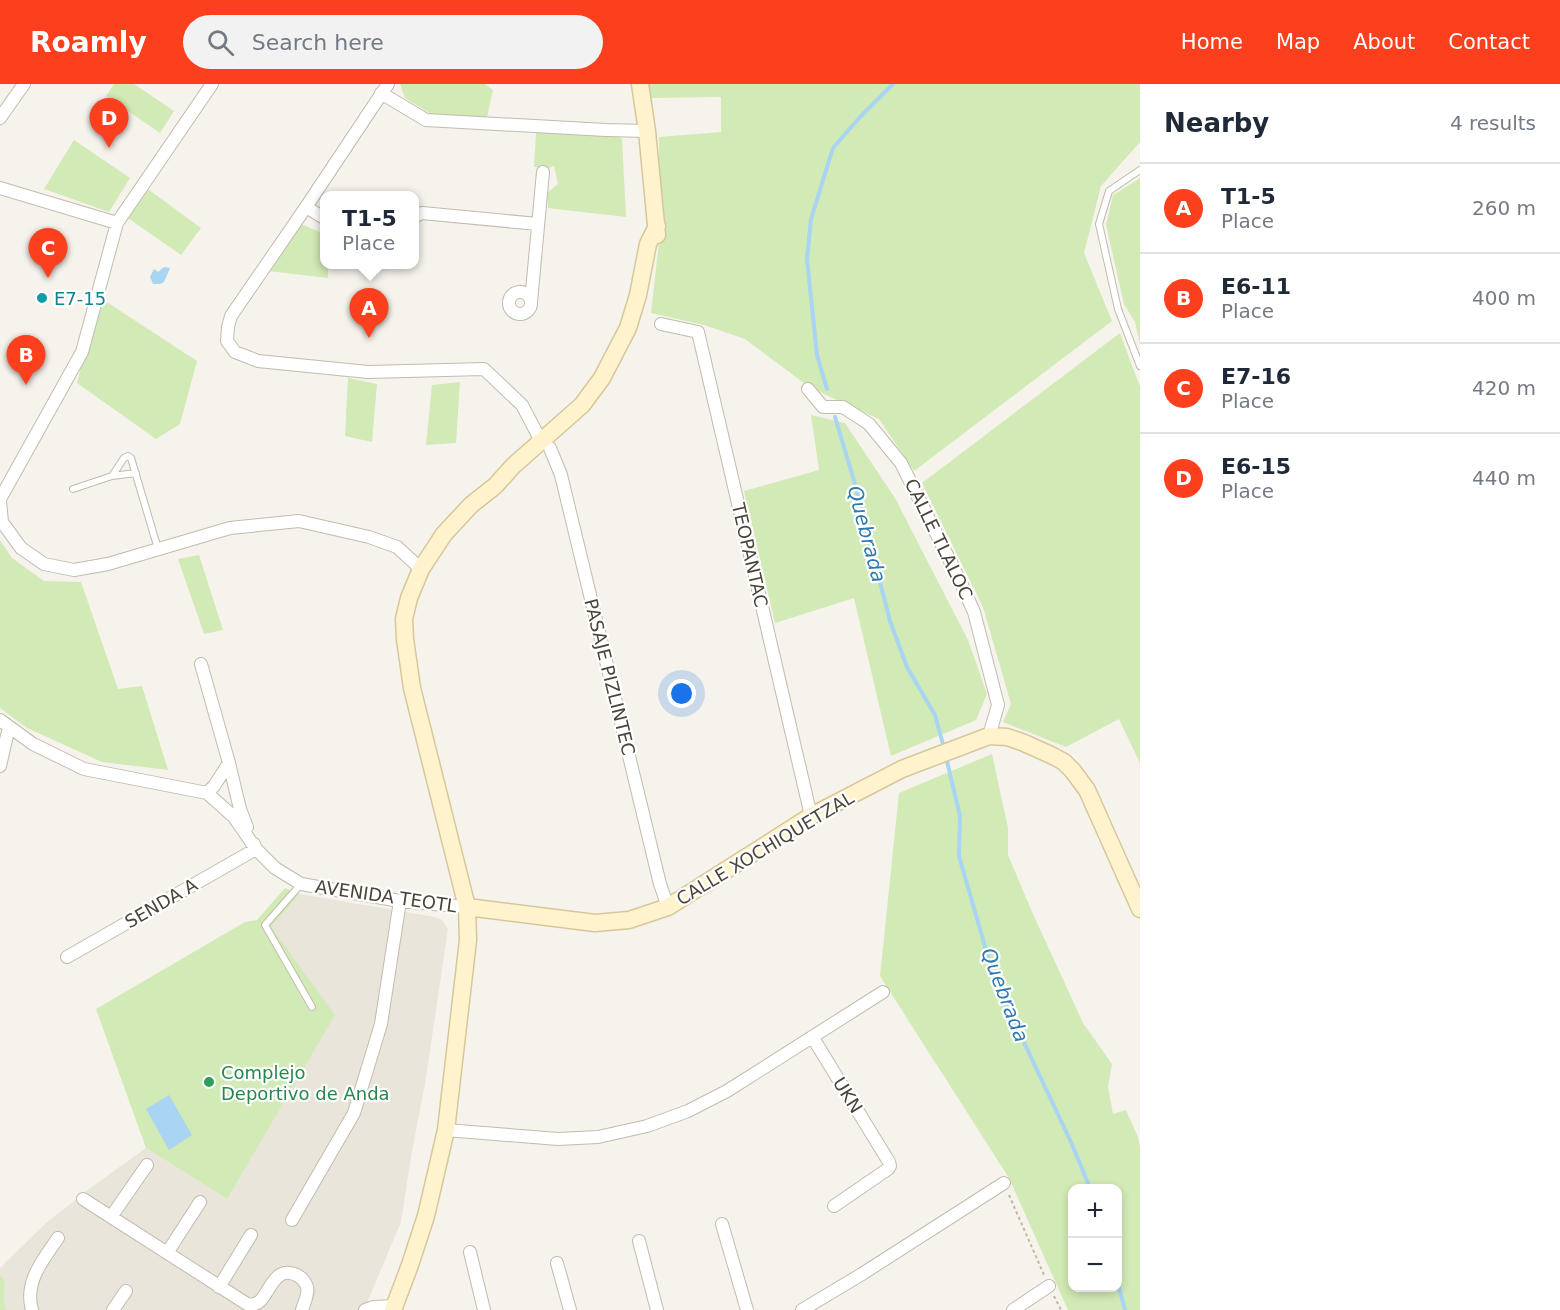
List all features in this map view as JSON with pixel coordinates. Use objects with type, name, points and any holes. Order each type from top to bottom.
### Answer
[{"type":"main road","points":[[394,1308],[426,1216],[446,1130],[468,940],[466,907],[412,688],[404,619],[421,569],[444,534],[471,505],[495,486],[516,475],[546,444],[592,408],[612,381],[638,332],[648,298],[658,246],[640,84]]},
{"type":"main road","points":[[989,736],[1007,737],[1022,742],[1064,762],[1073,771],[1087,790],[1140,909]]},
{"type":"main road","name":"CALLE XOCHIQUETZAL","points":[[466,907],[595,923],[629,920],[668,907],[811,816],[902,769],[989,736]]},
{"type":"street","points":[[0,118],[24,84]]},
{"type":"street","points":[[212,84],[117,223],[82,352],[0,500],[2,522],[21,548],[44,564],[74,570],[108,564],[230,528],[299,521],[369,537],[397,547],[421,569]]},
{"type":"street","points":[[320,216],[306,207],[384,88],[426,120],[647,131]]},
{"type":"street","points":[[531,302],[543,172]]},
{"type":"street","points":[[0,188],[117,223]]},
{"type":"street","name":"PASAJE PIZLINTEC","points":[[306,207],[231,316],[227,340],[235,352],[258,361],[368,372],[484,369],[522,405],[546,444],[561,475],[657,872],[668,907]]},
{"type":"street","points":[[419,214],[538,224]]},
{"type":"street","name":"TEOPANTAC","points":[[661,324],[698,332],[811,816]]},
{"type":"street","name":"CALLE TLALOC","points":[[808,389],[823,406],[843,407],[869,424],[902,463],[974,612],[998,705],[989,736]]},
{"type":"street","points":[[201,664],[240,809],[256,849]]},
{"type":"street","points":[[0,766],[4,724]]},
{"type":"street","name":"AVENIDA TEOTL","points":[[4,724],[33,744],[84,770],[207,793],[234,816],[256,849],[275,868],[301,884],[400,901],[466,907]]},
{"type":"street","points":[[207,793],[229,762]]},
{"type":"street","name":"SENDA A","points":[[67,957],[256,849]]},
{"type":"street","points":[[292,1220],[354,1113],[381,1024],[400,901]]},
{"type":"street","points":[[446,1130],[558,1139],[598,1137],[646,1126],[688,1111],[727,1091],[883,992]]},
{"type":"street","name":"UKN","points":[[813,1038],[890,1166],[834,1206]]},
{"type":"street","points":[[111,1217],[147,1165]]},
{"type":"street","points":[[802,1310],[1004,1184]]},
{"type":"street","points":[[83,1199],[246,1304],[251,1305],[260,1300],[277,1277],[288,1272],[296,1274],[307,1286],[302,1310]]},
{"type":"street","points":[[167,1254],[200,1202]]},
{"type":"street","points":[[722,1224],[747,1310]]},
{"type":"street","points":[[219,1287],[251,1235]]},
{"type":"street","points":[[32,1310],[31,1286],[36,1270],[58,1238]]},
{"type":"street","points":[[639,1240],[657,1310]]},
{"type":"street","points":[[470,1252],[484,1310]]},
{"type":"street","points":[[557,1263],[570,1310]]},
{"type":"street","points":[[1013,1310],[1049,1286]]},
{"type":"street","points":[[113,1310],[126,1291]]},
{"type":"street","points":[[364,1310],[373,1307],[394,1308]]},
{"type":"lane","points":[[1140,171],[1109,191],[1099,224],[1118,309],[1140,366]]},
{"type":"lane","points":[[112,476],[124,458],[128,456],[131,458],[158,549]]},
{"type":"lane","points":[[73,489],[112,476],[136,473]]},
{"type":"lane","points":[[301,884],[265,925],[312,1007]]},
{"type":"path","points":[[1004,1184],[1061,1310]]},
{"type":"shaded area","points":[[300,894],[435,917],[442,920],[448,929],[425,1084],[401,1222],[364,1310],[6,1310],[5,1281],[0,1275],[0,1268],[46,1223],[146,1148],[227,1199],[271,927]]},
{"type":"green space","points":[[114,84],[134,84],[174,111],[160,133],[106,96]]},
{"type":"green space","points":[[400,84],[485,84],[493,90],[487,117],[431,114],[405,98]]},
{"type":"green space","points":[[649,84],[1140,84],[1140,142],[1101,186],[1084,253],[1112,321],[914,471],[879,419],[804,383],[745,339],[704,325],[651,313],[660,233],[659,137],[721,132],[721,97],[650,98]]},
{"type":"green space","points":[[536,133],[616,134],[622,139],[626,217],[548,208],[547,193],[558,184],[554,166],[534,167]]},
{"type":"green space","points":[[74,140],[130,178],[109,212],[44,189]]},
{"type":"green space","points":[[1140,178],[1140,344],[1135,322],[1124,304],[1106,225],[1113,195]]},
{"type":"green space","points":[[145,187],[201,228],[181,255],[125,216]]},
{"type":"green space","points":[[301,224],[320,232],[320,269],[328,269],[328,278],[268,271]]},
{"type":"green space","points":[[99,297],[197,361],[180,424],[156,439],[77,383]]},
{"type":"green space","points":[[1120,333],[1140,387],[1140,763],[1119,719],[1066,747],[1003,722],[1011,704],[983,607],[922,483]]},
{"type":"green space","points":[[348,378],[377,384],[372,442],[345,436]]},
{"type":"green space","points":[[460,382],[456,443],[426,445],[432,385]]},
{"type":"green space","points":[[811,415],[845,423],[895,498],[968,640],[987,694],[976,720],[891,756],[854,598],[775,623],[744,491],[819,470]]},
{"type":"green space","points":[[0,540],[12,558],[44,581],[81,582],[118,689],[142,686],[168,770],[102,762],[27,728],[0,708]]},
{"type":"green space","points":[[199,555],[223,630],[204,634],[178,559]]},
{"type":"green space","points":[[992,754],[1008,828],[1008,855],[1083,1023],[1112,1064],[1108,1087],[1113,1114],[1126,1110],[1138,1137],[1140,1149],[1140,1310],[1068,1310],[1009,1178],[880,976],[899,793]]},
{"type":"green space","name":"Complejo Deportivo de Anda","points":[[285,888],[300,894],[271,927],[335,1015],[227,1199],[146,1148],[96,1009],[245,922],[257,920]]},
{"type":"green space","points":[[0,1275],[5,1281],[6,1310],[0,1310]]},
{"type":"water","points":[[164,267],[170,268],[164,282],[153,284],[150,277],[154,269],[158,272]]},
{"type":"water","points":[[169,1095],[192,1135],[169,1150],[146,1109]]},
{"type":"waterway","name":"Quebrada","points":[[827,389],[817,355],[807,259],[811,219],[833,148],[893,84]]},
{"type":"waterway","name":"Quebrada","points":[[835,417],[890,621],[907,667],[935,715],[944,748]]},
{"type":"waterway","name":"Quebrada","points":[[946,757],[960,816],[959,856],[995,981],[1088,1184]]},
{"type":"waterway","name":"Quebrada","points":[[1120,1292],[1125,1310]]},
{"type":"place","name":"E6-15","points":[[109,148]]},
{"type":"place","name":"E7-16","points":[[48,278]]},
{"type":"place","name":"E7-15","points":[[42,298]]},
{"type":"place","name":"T1-5","points":[[369,338]]},
{"type":"place","name":"E6-11","points":[[26,385]]},
{"type":"place","name":"Complejo Deportivo de Anda","points":[[209,1082]]}]
